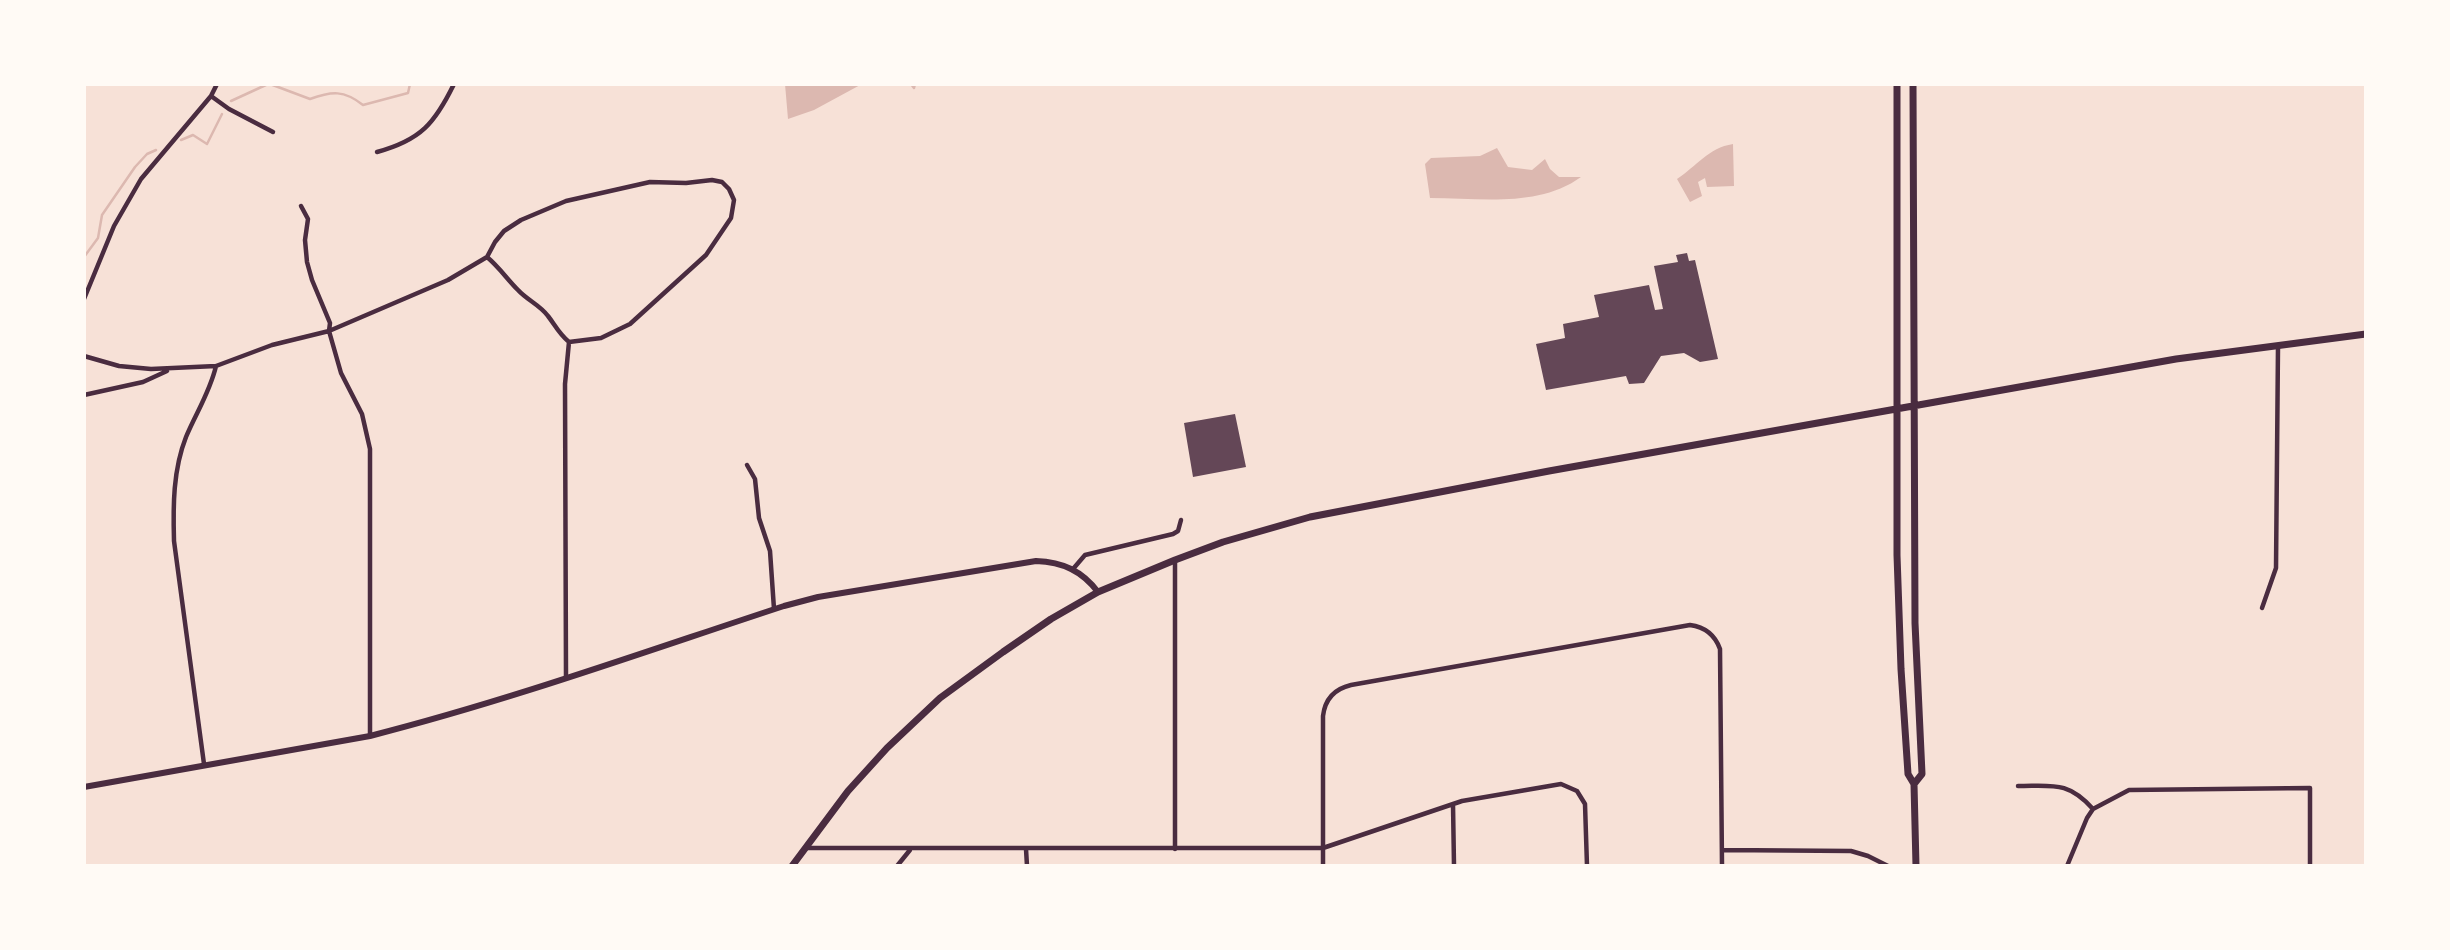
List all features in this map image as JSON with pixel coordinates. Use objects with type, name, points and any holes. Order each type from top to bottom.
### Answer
[{"type":"main road","points":[[1897,84],[1897,555],[1908,774],[1914,784],[1916,866]]},
{"type":"main road","points":[[1913,84],[1914,623],[1922,774],[1914,784]]},
{"type":"main road","points":[[792,866],[848,791],[887,748],[936,702],[1003,652],[1098,593],[1175,559],[1248,534],[1310,517],[2176,359],[2366,334]]},
{"type":"street","points":[[377,152],[396,147],[426,129],[454,84]]},
{"type":"street","points":[[84,299],[114,226],[141,180],[218,85]]},
{"type":"street","points":[[211,96],[229,109],[273,132]]},
{"type":"street","points":[[84,356],[119,366],[172,370],[216,366],[272,345],[330,331],[448,280],[487,257],[504,231],[521,220],[566,201],[650,182],[686,183],[712,180],[722,182],[734,200],[731,218],[706,255],[630,324],[601,338],[569,342],[560,335],[548,315],[519,292],[503,270],[487,257]]},
{"type":"street","points":[[300,206],[308,219],[305,240],[307,262],[318,300],[330,323],[341,373],[362,414],[370,449],[370,736]]},
{"type":"street","points":[[566,679],[565,384],[569,342]]},
{"type":"street","points":[[2262,608],[2276,568],[2278,346]]},
{"type":"street","points":[[204,764],[174,541],[173,512],[174,487],[186,438],[213,382],[216,366]]},
{"type":"street","points":[[84,395],[143,382],[172,370]]},
{"type":"street","points":[[747,466],[756,482],[759,518],[770,551],[774,609]]},
{"type":"street","points":[[1073,569],[1082,556],[1173,534],[1178,531],[1181,520]]},
{"type":"street","points":[[1175,559],[1175,849]]},
{"type":"street","points":[[84,787],[370,736],[566,679],[774,609],[818,597],[1015,563],[1046,561],[1073,569],[1086,577],[1098,593]]},
{"type":"street","points":[[1323,866],[1323,716],[1331,695],[1339,689],[1681,625],[1694,625],[1709,632],[1717,641],[1720,653],[1722,866]]},
{"type":"street","points":[[805,848],[1323,848],[1471,799],[1555,784],[1566,785],[1577,791],[1584,800],[1587,866]]},
{"type":"street","points":[[2018,786],[2064,787],[2080,795],[2092,809]]},
{"type":"street","points":[[2067,866],[2092,809],[2129,790],[2310,788],[2310,866]]},
{"type":"street","points":[[1453,804],[1454,866]]},
{"type":"street","points":[[897,866],[910,849]]},
{"type":"street","points":[[1026,849],[1027,866]]},
{"type":"street","points":[[1722,850],[1854,852],[1888,866]]},
{"type":"shaded area","points":[[785,84],[862,84],[814,110],[788,119]]},
{"type":"shaded area","points":[[1733,144],[1734,186],[1707,187],[1705,178],[1698,182],[1702,196],[1690,202],[1677,179],[1710,153]]},
{"type":"shaded area","points":[[1497,148],[1508,167],[1532,170],[1545,159],[1550,169],[1559,177],[1581,177],[1564,187],[1528,197],[1488,200],[1430,198],[1425,164],[1431,158],[1480,156]]},
{"type":"building","points":[[1687,253],[1689,261],[1695,260],[1718,359],[1700,362],[1684,353],[1661,356],[1644,383],[1629,384],[1626,376],[1546,390],[1536,344],[1565,338],[1563,324],[1599,317],[1594,295],[1649,285],[1655,310],[1663,309],[1654,266],[1678,262],[1676,255]]},
{"type":"building","points":[[1235,414],[1246,467],[1193,477],[1184,423]]},
{"type":"waterway","points":[[231,101],[268,84]]},
{"type":"waterway","points":[[270,84],[310,99],[331,93],[344,94],[363,105],[408,93],[410,84]]},
{"type":"waterway","points":[[911,84],[914,88],[915,84]]},
{"type":"waterway","points":[[181,140],[193,135],[207,144],[222,114]]},
{"type":"waterway","points":[[84,257],[98,238],[102,215],[135,167],[147,154],[156,150]]}]
